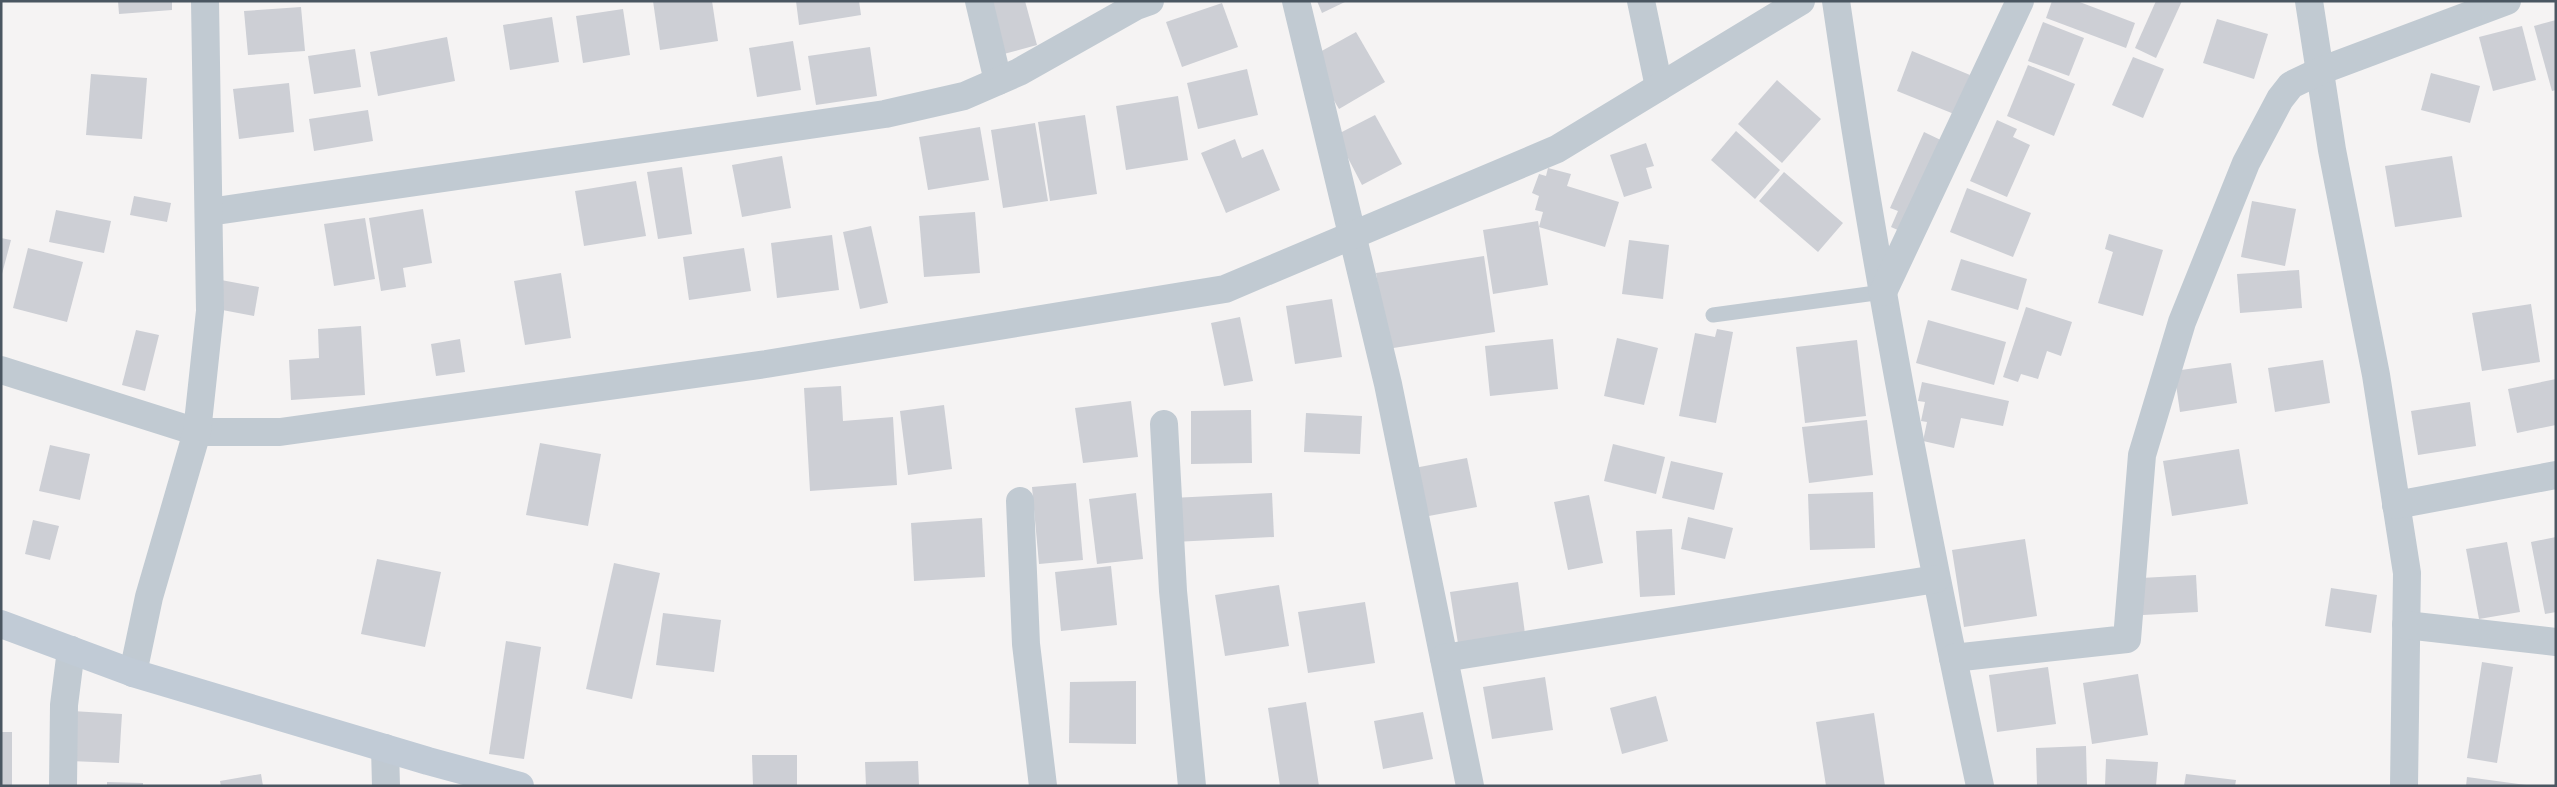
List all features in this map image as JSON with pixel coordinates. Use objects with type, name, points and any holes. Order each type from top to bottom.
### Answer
[{"type":"main road","points":[[1,624],[132,674],[520,786]]},
{"type":"street","points":[[132,674],[149,597],[197,432],[210,311],[205,1]]},
{"type":"street","points":[[979,1],[998,81]]},
{"type":"street","points":[[209,212],[885,114],[964,96],[1019,72],[1136,6],[1150,1]]},
{"type":"street","points":[[1296,1],[1388,384],[1470,786]]},
{"type":"street","points":[[1641,1],[1659,87]]},
{"type":"street","points":[[1,370],[197,432],[280,432],[766,364],[1225,289],[1557,150],[1801,1]]},
{"type":"street","points":[[1836,1],[1859,161],[1883,292],[1936,579],[1980,786]]},
{"type":"street","points":[[1883,292],[2020,1]]},
{"type":"street","points":[[2308,1],[2332,150],[2376,375],[2407,574],[2404,786]]},
{"type":"street","points":[[1952,658],[2127,639],[2142,455],[2182,322],[2246,163],[2280,99],[2291,86],[2320,70],[2507,1]]},
{"type":"street","points":[[1164,424],[1173,592],[1192,786]]},
{"type":"street","points":[[2396,505],[2556,475]]},
{"type":"street","points":[[1020,501],[1026,644],[1043,786]]},
{"type":"street","points":[[1444,658],[1936,579]]},
{"type":"street","points":[[2406,625],[2556,642]]},
{"type":"street","points":[[63,786],[64,704],[71,650]]},
{"type":"street","points":[[384,748],[386,786]]},
{"type":"lane","points":[[1713,315],[1883,292]]},
{"type":"building","points":[[118,1],[172,1],[172,10],[119,14]]},
{"type":"building","points":[[653,1],[712,1],[718,41],[660,50]]},
{"type":"building","points":[[796,1],[859,1],[861,15],[799,25]]},
{"type":"building","points":[[986,1],[1025,1],[1037,45],[1000,55]]},
{"type":"building","points":[[1317,1],[1347,1],[1322,13]]},
{"type":"building","points":[[2052,1],[2077,1],[2135,23],[2126,48],[2046,18]]},
{"type":"building","points":[[2156,1],[2182,1],[2156,58],[2135,48]]},
{"type":"building","points":[[1222,3],[1238,47],[1182,67],[1166,22]]},
{"type":"building","points":[[301,7],[305,51],[248,55],[244,11]]},
{"type":"building","points":[[623,9],[630,55],[583,63],[576,16]]},
{"type":"building","points":[[552,17],[559,62],[510,70],[503,25]]},
{"type":"building","points":[[2217,19],[2268,34],[2254,79],[2203,63]]},
{"type":"building","points":[[2556,20],[2556,90],[2552,91],[2534,26]]},
{"type":"building","points":[[2043,22],[2084,38],[2069,76],[2028,61]]},
{"type":"building","points":[[2522,26],[2536,80],[2493,91],[2479,37]]},
{"type":"building","points":[[1356,32],[1385,82],[1339,109],[1309,58]]},
{"type":"building","points":[[447,37],[455,81],[378,96],[370,52]]},
{"type":"building","points":[[793,41],[801,90],[757,97],[749,48]]},
{"type":"building","points":[[870,47],[877,96],[816,105],[808,56]]},
{"type":"building","points":[[355,49],[361,87],[314,94],[308,56]]},
{"type":"building","points":[[1912,51],[1970,75],[1954,114],[1897,91]]},
{"type":"building","points":[[2133,57],[2164,69],[2143,118],[2112,105]]},
{"type":"building","points":[[2028,65],[2075,84],[2054,136],[2007,116]]},
{"type":"building","points":[[1247,69],[1258,115],[1198,129],[1187,83]]},
{"type":"building","points":[[2431,73],[2480,86],[2470,123],[2421,110]]},
{"type":"building","points":[[91,74],[147,78],[142,139],[86,135]]},
{"type":"building","points":[[1777,80],[1821,119],[1782,163],[1738,124]]},
{"type":"building","points":[[289,83],[294,132],[239,139],[233,89]]},
{"type":"building","points":[[1178,96],[1188,160],[1126,170],[1116,106]]},
{"type":"building","points":[[368,110],[373,141],[314,151],[309,119]]},
{"type":"building","points":[[1085,115],[1097,194],[1050,201],[1038,122]]},
{"type":"building","points":[[1375,115],[1402,164],[1362,185],[1336,135]]},
{"type":"building","points":[[1997,120],[2017,129],[2013,137],[2030,145],[2007,197],[1970,181]]},
{"type":"building","points":[[1035,123],[1048,201],[1003,208],[991,130]]},
{"type":"building","points":[[980,127],[989,180],[928,190],[919,137]]},
{"type":"building","points":[[1736,131],[1780,170],[1755,199],[1711,160]]},
{"type":"building","points":[[1924,132],[1949,144],[1909,235],[1891,227],[1898,211],[1890,208]]},
{"type":"building","points":[[1235,139],[1242,158],[1263,149],[1280,190],[1226,213],[1201,153]]},
{"type":"building","points":[[1646,143],[1654,166],[1646,168],[1652,188],[1624,197],[1610,155]]},
{"type":"building","points":[[782,156],[791,208],[742,217],[732,165]]},
{"type":"building","points":[[2452,156],[2462,217],[2395,227],[2385,166]]},
{"type":"building","points":[[682,167],[692,234],[658,239],[647,172]]},
{"type":"building","points":[[1548,168],[1571,174],[1567,186],[1619,202],[1605,247],[1539,227],[1543,212],[1535,210],[1539,196],[1532,193],[1539,174],[1546,176]]},
{"type":"building","points":[[1784,172],[1843,223],[1818,252],[1759,201]]},
{"type":"building","points":[[636,181],[646,236],[584,246],[575,191]]},
{"type":"building","points":[[1967,188],[2031,213],[2013,257],[1950,232]]},
{"type":"building","points":[[134,196],[171,203],[167,222],[130,215]]},
{"type":"building","points":[[2252,201],[2296,209],[2285,266],[2241,257]]},
{"type":"building","points":[[423,209],[432,263],[403,268],[406,287],[381,291],[369,218]]},
{"type":"building","points":[[56,210],[111,221],[104,253],[49,242]]},
{"type":"building","points":[[975,212],[980,273],[924,277],[919,216]]},
{"type":"building","points":[[365,218],[375,279],[334,286],[324,224]]},
{"type":"building","points":[[1538,221],[1548,285],[1493,294],[1483,230]]},
{"type":"building","points":[[871,226],[888,303],[860,309],[843,232]]},
{"type":"building","points":[[2109,234],[2163,250],[2143,316],[2098,303],[2113,252],[2105,249]]},
{"type":"building","points":[[832,235],[839,290],[777,298],[771,243]]},
{"type":"building","points":[[1,238],[11,240],[2,274],[1,274]]},
{"type":"building","points":[[1629,240],[1669,245],[1663,299],[1622,294]]},
{"type":"building","points":[[28,248],[83,262],[67,322],[13,308]]},
{"type":"building","points":[[744,248],[751,291],[689,300],[683,257]]},
{"type":"building","points":[[1484,256],[1495,332],[1387,349],[1376,273]]},
{"type":"building","points":[[1961,259],[2027,279],[2018,310],[1951,290]]},
{"type":"building","points":[[2299,270],[2302,308],[2240,313],[2237,274]]},
{"type":"building","points":[[561,273],[571,338],[525,345],[514,281]]},
{"type":"building","points":[[221,280],[259,287],[254,316],[217,309]]},
{"type":"building","points":[[1332,299],[1342,357],[1295,364],[1286,306]]},
{"type":"building","points":[[2531,304],[2540,362],[2482,371],[2472,313]]},
{"type":"building","points":[[2026,307],[2072,322],[2061,356],[2047,351],[2038,379],[2021,374],[2018,382],[2003,377]]},
{"type":"building","points":[[1240,317],[1253,381],[1224,386],[1211,323]]},
{"type":"building","points":[[1928,320],[2006,342],[1994,385],[1916,363]]},
{"type":"building","points":[[361,326],[365,395],[291,400],[289,360],[319,358],[318,329]]},
{"type":"building","points":[[1717,329],[1733,332],[1716,423],[1679,416],[1695,333],[1715,337]]},
{"type":"building","points":[[136,330],[159,335],[145,391],[122,385]]},
{"type":"building","points":[[1617,338],[1658,348],[1644,405],[1604,396]]},
{"type":"building","points":[[460,339],[465,372],[436,376],[431,344]]},
{"type":"building","points":[[1553,339],[1558,389],[1490,396],[1485,346]]},
{"type":"building","points":[[1857,340],[1866,416],[1805,423],[1796,347]]},
{"type":"building","points":[[2323,360],[2330,403],[2275,412],[2268,368]]},
{"type":"building","points":[[2231,363],[2237,403],[2180,412],[2174,371]]},
{"type":"building","points":[[2556,379],[2556,425],[2517,433],[2508,389]]},
{"type":"building","points":[[1922,382],[2009,401],[2003,426],[1961,418],[1954,448],[1923,441],[1927,422],[1921,421],[1925,402],[1918,401]]},
{"type":"building","points":[[841,386],[843,421],[893,417],[897,485],[810,491],[804,388]]},
{"type":"building","points":[[1131,401],[1138,457],[1083,463],[1075,408]]},
{"type":"building","points":[[2470,402],[2476,446],[2418,455],[2411,411]]},
{"type":"building","points":[[944,405],[952,469],[908,475],[900,411]]},
{"type":"building","points":[[1251,410],[1252,463],[1191,464],[1191,411]]},
{"type":"building","points":[[1306,413],[1362,416],[1360,454],[1304,452]]},
{"type":"building","points":[[1867,420],[1873,475],[1809,483],[1802,427]]},
{"type":"building","points":[[540,443],[601,454],[588,526],[526,515]]},
{"type":"building","points":[[1613,444],[1665,457],[1656,494],[1604,481]]},
{"type":"building","points":[[50,445],[90,454],[80,500],[39,491]]},
{"type":"building","points":[[2239,449],[2248,504],[2172,516],[2163,461]]},
{"type":"building","points":[[1467,458],[1477,507],[1418,518],[1409,469]]},
{"type":"building","points":[[1671,461],[1723,473],[1714,510],[1662,498]]},
{"type":"building","points":[[1076,483],[1083,560],[1039,564],[1032,487]]},
{"type":"building","points":[[1873,492],[1875,548],[1810,550],[1808,494]]},
{"type":"building","points":[[1136,493],[1143,559],[1097,564],[1089,499]]},
{"type":"building","points":[[1272,493],[1274,537],[1174,542],[1172,498]]},
{"type":"building","points":[[1589,495],[1603,563],[1568,570],[1554,502]]},
{"type":"building","points":[[1688,517],[1733,528],[1725,559],[1681,549]]},
{"type":"building","points":[[982,518],[985,577],[914,581],[911,523]]},
{"type":"building","points":[[33,520],[59,526],[50,560],[25,554]]},
{"type":"building","points":[[1672,529],[1675,595],[1640,597],[1636,531]]},
{"type":"building","points":[[2556,537],[2556,612],[2545,614],[2531,542]]},
{"type":"building","points":[[2025,539],[2037,616],[1964,627],[1952,550]]},
{"type":"building","points":[[2507,542],[2520,612],[2479,619],[2466,549]]},
{"type":"building","points":[[377,559],[441,572],[425,647],[361,634]]},
{"type":"building","points":[[614,563],[660,573],[632,699],[586,689]]},
{"type":"building","points":[[1111,566],[1117,625],[1061,631],[1055,572]]},
{"type":"building","points":[[2196,575],[2198,612],[2143,615],[2141,578]]},
{"type":"building","points":[[1518,582],[1526,641],[1459,650],[1450,592]]},
{"type":"building","points":[[1279,585],[1289,646],[1225,656],[1215,595]]},
{"type":"building","points":[[2331,588],[2377,595],[2371,633],[2325,626]]},
{"type":"building","points":[[1365,602],[1375,663],[1308,673],[1298,612]]},
{"type":"building","points":[[663,613],[721,620],[714,672],[656,665]]},
{"type":"building","points":[[506,641],[541,647],[524,759],[489,754]]},
{"type":"building","points":[[2482,662],[2513,667],[2497,763],[2467,758]]},
{"type":"building","points":[[2048,667],[2056,724],[1997,732],[1989,675]]},
{"type":"building","points":[[2138,674],[2148,735],[2092,744],[2083,683]]},
{"type":"building","points":[[1545,677],[1553,730],[1492,739],[1483,687]]},
{"type":"building","points":[[1136,681],[1136,744],[1069,743],[1070,682]]},
{"type":"building","points":[[1656,696],[1668,741],[1622,754],[1610,708]]},
{"type":"building","points":[[1306,702],[1319,786],[1280,786],[1268,708]]},
{"type":"building","points":[[72,711],[122,714],[119,763],[70,761]]},
{"type":"building","points":[[1423,712],[1433,759],[1383,769],[1374,721]]},
{"type":"building","points":[[1874,713],[1885,786],[1826,786],[1816,722]]},
{"type":"building","points":[[1,732],[12,732],[12,786],[1,786]]},
{"type":"building","points":[[2086,746],[2087,786],[2037,786],[2036,748]]},
{"type":"building","points":[[752,755],[797,755],[797,786],[753,786]]},
{"type":"building","points":[[2106,759],[2158,762],[2156,786],[2105,786]]},
{"type":"building","points":[[918,761],[919,786],[866,786],[865,762]]},
{"type":"building","points":[[261,774],[263,786],[221,786],[220,781]]},
{"type":"building","points":[[2186,774],[2236,780],[2235,786],[2184,786]]},
{"type":"building","points":[[2467,777],[2526,785],[2526,786],[2466,786]]},
{"type":"building","points":[[107,782],[143,783],[143,786],[107,786]]}]
